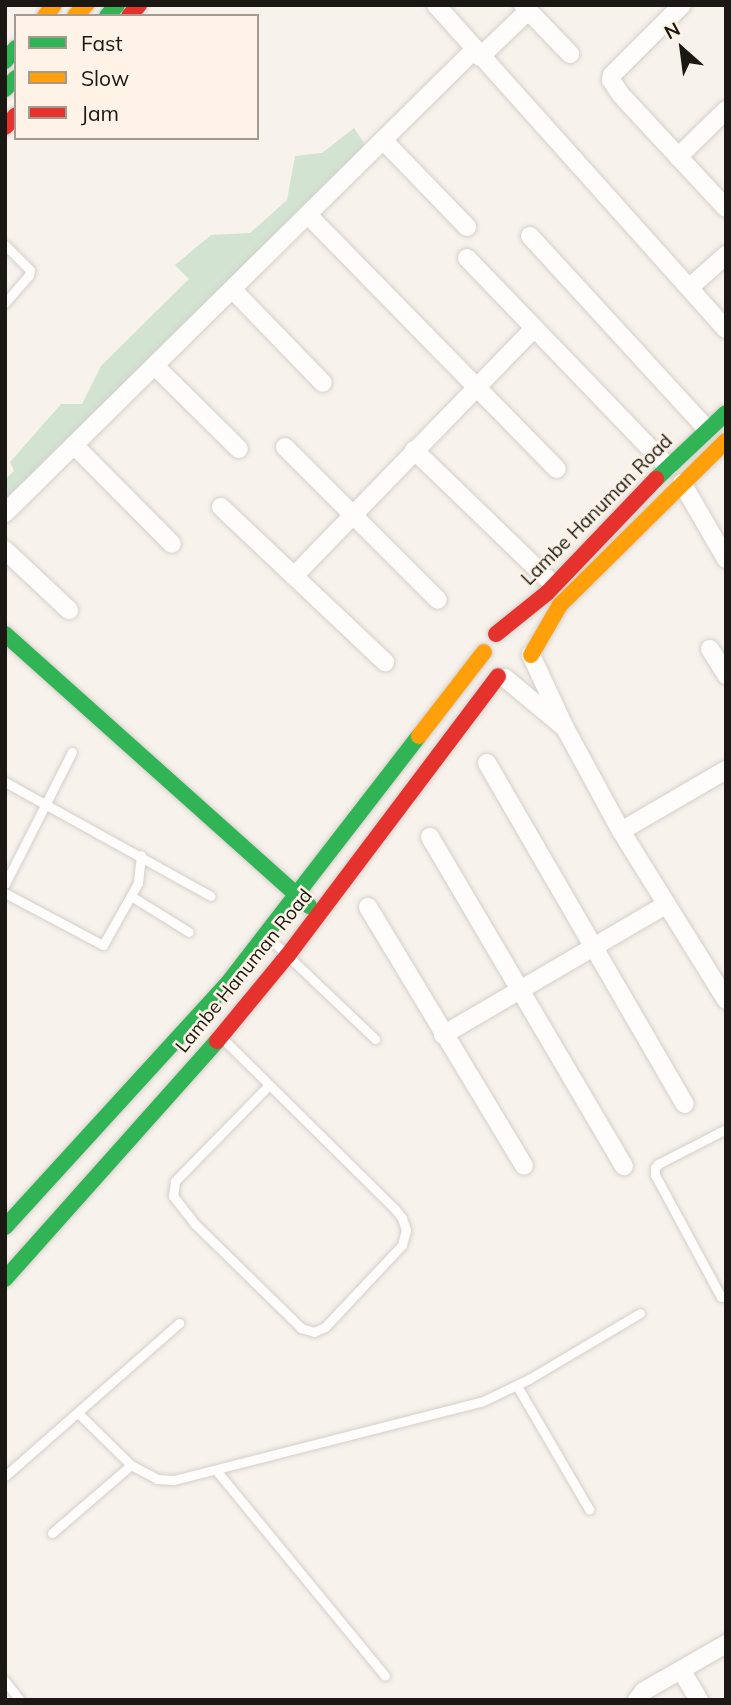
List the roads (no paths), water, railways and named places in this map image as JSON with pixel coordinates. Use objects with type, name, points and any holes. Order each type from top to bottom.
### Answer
[{"type":"main road","name":"Lambe Hanuman Road","points":[[496,634],[554,585],[668,467],[726,413]]},
{"type":"main road","points":[[531,655],[530,647],[520,634],[513,631],[496,634],[490,639],[484,652],[488,666],[502,677],[525,670],[560,605],[724,443],[707,429]]},
{"type":"main road","points":[[5,634],[294,896],[319,914]]},
{"type":"main road","name":"Lambe Hanuman Road","points":[[5,1227],[228,983],[264,933],[484,652]]},
{"type":"main road","name":"Lambe Hanuman Road","points":[[5,1279],[221,1037],[288,955],[502,677]]},
{"type":"street","points":[[436,5],[726,329]]},
{"type":"street","points":[[682,5],[612,75],[611,80],[726,208]]},
{"type":"street","points":[[5,513],[309,216],[383,140],[526,8],[570,54]]},
{"type":"street","points":[[678,157],[726,110]]},
{"type":"street","points":[[383,140],[467,227]]},
{"type":"street","points":[[309,216],[557,469]]},
{"type":"street","points":[[530,236],[707,429]]},
{"type":"street","points":[[689,288],[726,255]]},
{"type":"street","points":[[467,258],[668,467]]},
{"type":"street","points":[[233,290],[323,383]]},
{"type":"street","points":[[294,576],[534,328]]},
{"type":"street","points":[[155,366],[239,449]]},
{"type":"street","points":[[74,446],[172,544]]},
{"type":"street","points":[[285,447],[438,600]]},
{"type":"street","points":[[414,450],[554,585]]},
{"type":"street","points":[[682,484],[726,559]]},
{"type":"street","points":[[222,507],[385,662]]},
{"type":"street","points":[[5,550],[69,610]]},
{"type":"street","points":[[710,649],[726,675]]},
{"type":"street","points":[[531,655],[565,728],[621,831],[726,1000]]},
{"type":"street","points":[[502,677],[565,728]]},
{"type":"street","points":[[487,763],[596,945],[685,1104]]},
{"type":"street","points":[[621,831],[726,771]]},
{"type":"street","points":[[430,837],[624,1166]]},
{"type":"street","points":[[443,1035],[667,904]]},
{"type":"street","points":[[368,907],[524,1166]]},
{"type":"street","points":[[637,1700],[644,1691],[726,1644]]},
{"type":"street","points":[[681,1670],[699,1700]]},
{"type":"lane","points":[[5,245],[30,270],[29,275],[5,303]]},
{"type":"lane","points":[[5,884],[72,752]]},
{"type":"lane","points":[[5,782],[211,896]]},
{"type":"lane","points":[[5,893],[98,945],[106,942],[131,896],[140,876],[141,855]]},
{"type":"lane","points":[[131,896],[189,932]]},
{"type":"lane","points":[[264,933],[374,1039]]},
{"type":"lane","points":[[221,1037],[395,1209],[406,1230],[402,1245],[326,1327],[314,1332],[301,1328],[195,1223],[173,1196],[175,1181],[269,1085]]},
{"type":"lane","points":[[721,1297],[655,1175],[655,1168],[726,1129]]},
{"type":"lane","points":[[78,1413],[131,1465],[157,1479],[174,1480],[481,1402],[517,1386],[640,1313]]},
{"type":"lane","points":[[5,1476],[179,1323]]},
{"type":"lane","points":[[517,1386],[589,1509]]},
{"type":"lane","points":[[52,1533],[131,1465]]},
{"type":"lane","points":[[216,1470],[385,1676]]},
{"type":"lane","points":[[5,1681],[20,1700]]}]
